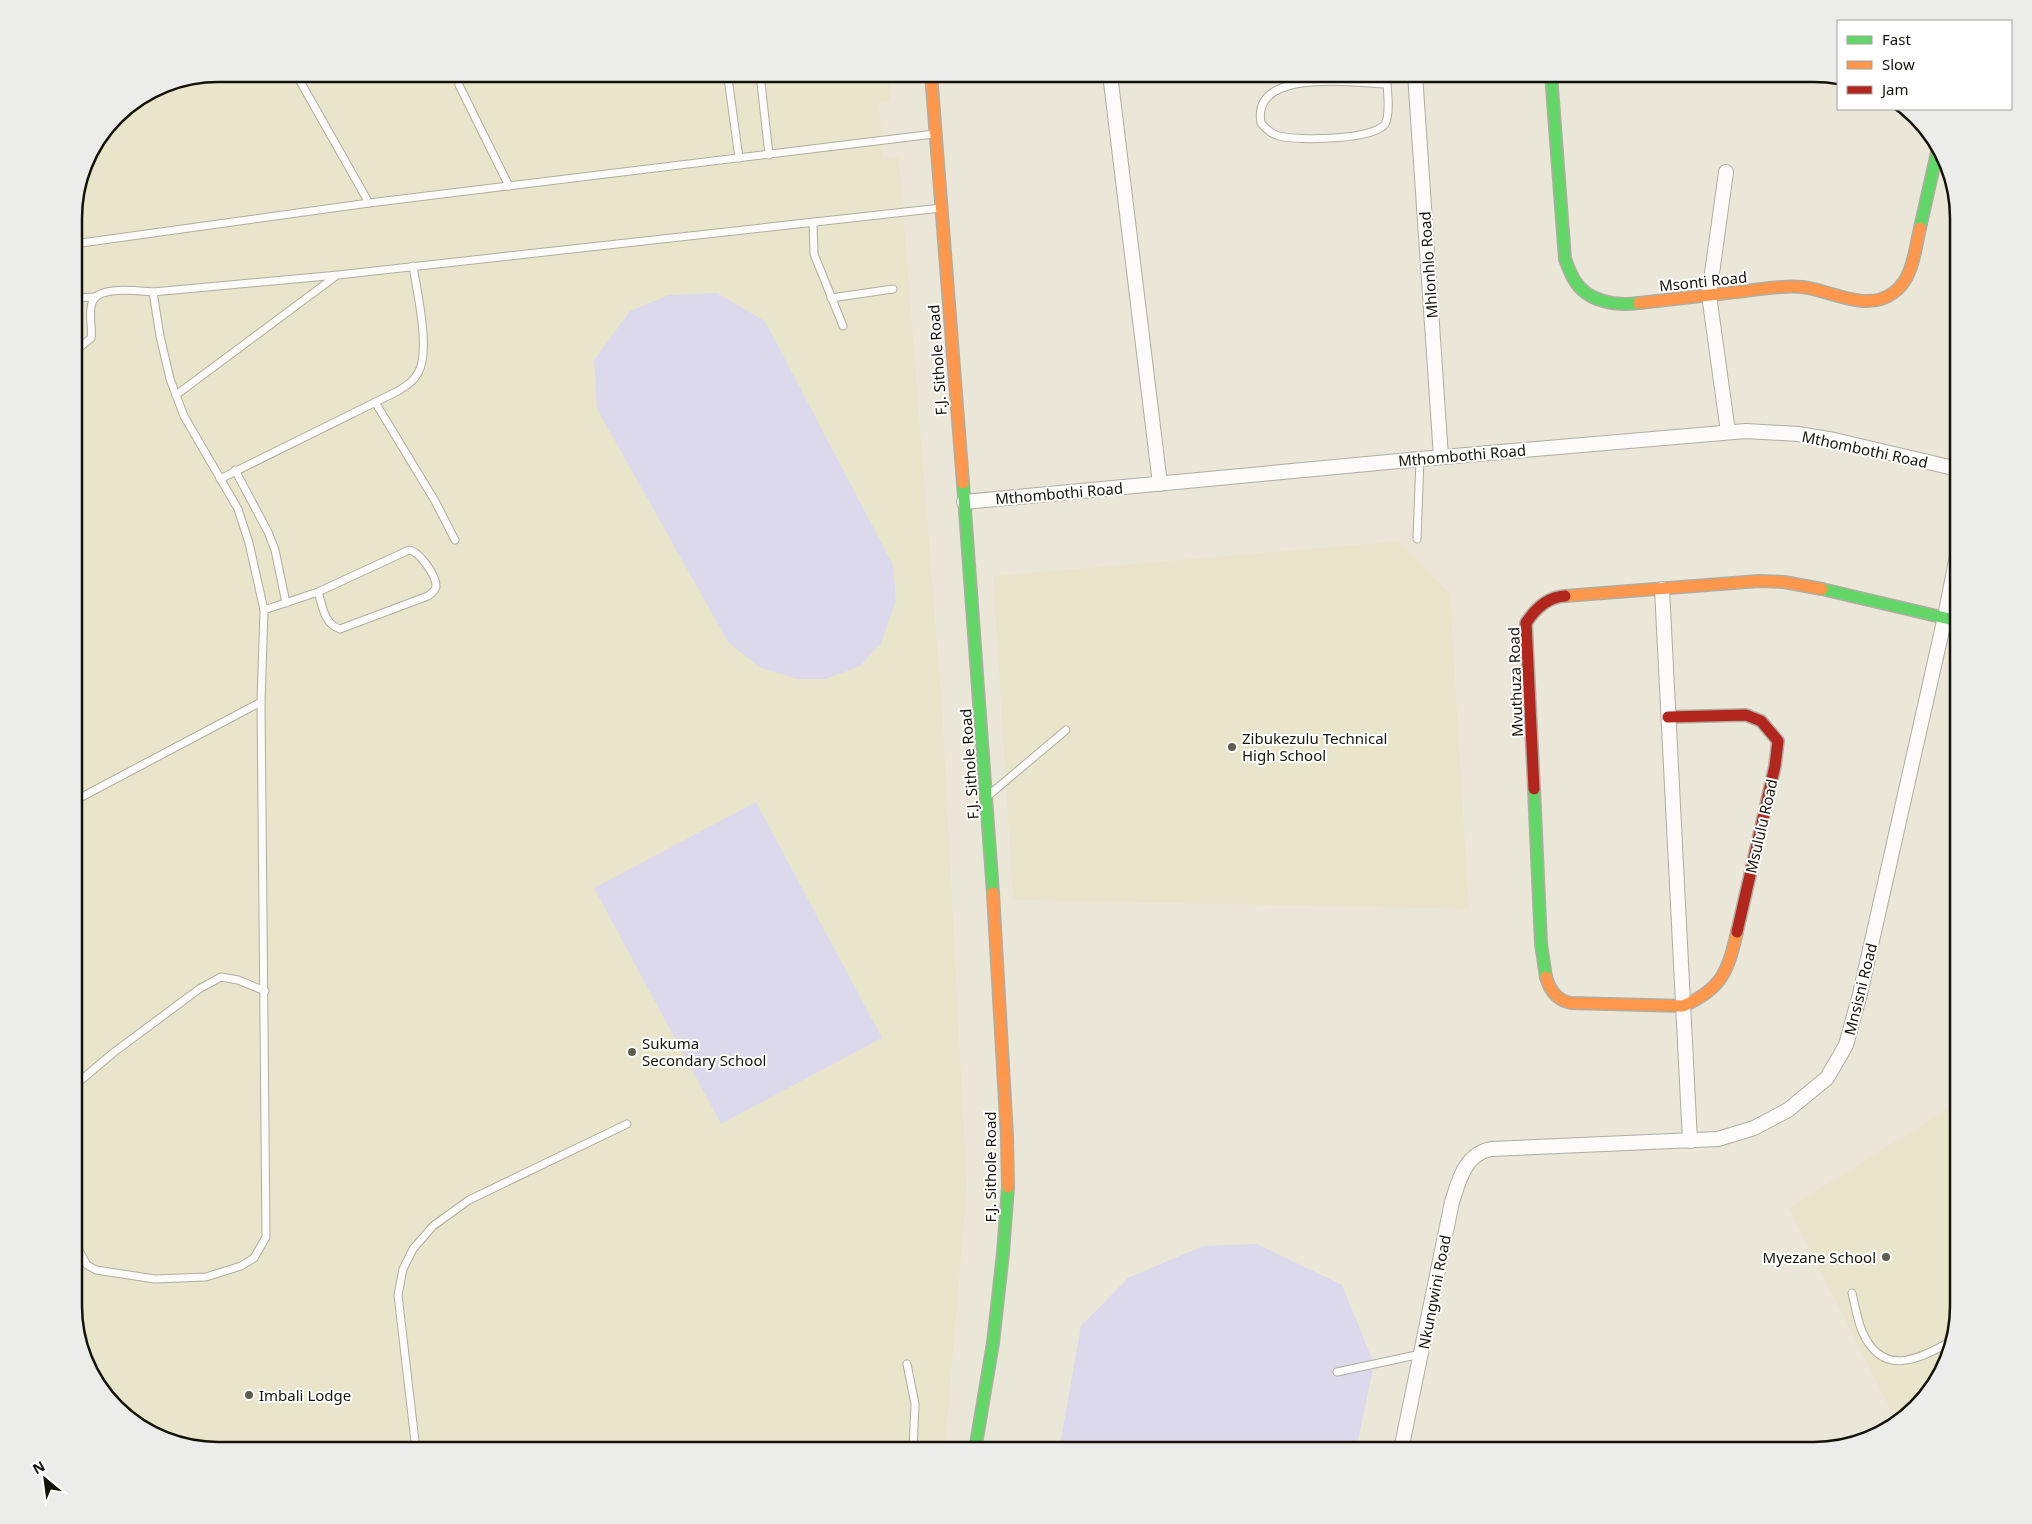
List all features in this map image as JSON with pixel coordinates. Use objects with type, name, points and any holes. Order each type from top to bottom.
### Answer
[{"type":"street","name":"F.J. Sithole Road","points":[[933,83],[987,797],[1007,1136],[1008,1199],[993,1343],[976,1442]]},
{"type":"street","points":[[1111,83],[1160,484]]},
{"type":"street","name":"Mhlonhlo Road","points":[[1417,83],[1441,457]]},
{"type":"street","name":"Msonti Road","points":[[1552,83],[1565,259],[1575,282],[1592,297],[1608,303],[1631,304],[1800,287],[1861,301],[1881,300],[1894,293],[1904,283],[1911,265],[1935,159]]},
{"type":"street","points":[[1726,172],[1708,295],[1728,432]]},
{"type":"street","name":"Mthombothi Road","points":[[964,502],[1441,457],[1746,431],[1798,434],[1834,440],[1950,467]]},
{"type":"street","name":"Mvuthuza Road","points":[[1682,1006],[1575,1004],[1559,999],[1551,991],[1547,982],[1540,925],[1526,623],[1533,610],[1544,601],[1559,596],[1759,581],[1784,582],[1950,619]]},
{"type":"street","points":[[1662,589],[1690,1141]]},
{"type":"street","name":"Mnsisni Road","points":[[1491,1149],[1718,1139],[1754,1128],[1788,1110],[1826,1078],[1846,1045],[1950,627]]},
{"type":"street","name":"Msululu Road","points":[[1668,717],[1732,715],[1753,717],[1768,727],[1778,741],[1775,766],[1731,958],[1716,986],[1697,1000],[1682,1006]]},
{"type":"street","name":"Nkungwini Road","points":[[1404,1442],[1452,1202],[1466,1164],[1477,1154],[1491,1149]]},
{"type":"lane","points":[[301,83],[369,203]]},
{"type":"lane","points":[[729,83],[739,158]]},
{"type":"lane","points":[[761,83],[769,155]]},
{"type":"lane","points":[[1304,83],[1292,84],[1276,89],[1267,97],[1261,105],[1261,123],[1268,131],[1293,139],[1358,136],[1375,131],[1383,126],[1386,121],[1387,84],[1352,83]]},
{"type":"lane","points":[[459,85],[509,186]]},
{"type":"lane","points":[[83,243],[369,203],[936,134]]},
{"type":"lane","points":[[83,298],[95,297],[106,291],[153,292],[338,275],[941,208]]},
{"type":"lane","points":[[813,222],[814,254],[842,326]]},
{"type":"lane","points":[[220,478],[398,391],[410,383],[418,373],[424,358],[421,319],[413,266]]},
{"type":"lane","points":[[176,395],[338,275]]},
{"type":"lane","points":[[831,298],[894,289]]},
{"type":"lane","points":[[83,1258],[87,1265],[96,1270],[155,1279],[206,1277],[242,1266],[254,1258],[266,1237],[261,702],[264,610],[249,543],[238,509],[184,416],[170,379],[160,336],[153,292]]},
{"type":"lane","points":[[83,345],[91,338],[90,313],[95,297]]},
{"type":"lane","points":[[374,402],[435,501],[455,540]]},
{"type":"lane","points":[[1417,539],[1420,459]]},
{"type":"lane","points":[[235,470],[268,532],[275,550],[286,603]]},
{"type":"lane","points":[[264,610],[318,592],[409,550],[414,550],[419,554],[434,578],[436,585],[428,596],[340,629],[332,626],[326,620],[318,592]]},
{"type":"lane","points":[[83,796],[261,702]]},
{"type":"lane","points":[[987,797],[1066,730]]},
{"type":"lane","points":[[83,1078],[113,1053],[191,995],[221,977],[238,980],[265,991]]},
{"type":"lane","points":[[415,1442],[398,1295],[403,1268],[413,1249],[432,1226],[469,1200],[627,1124]]},
{"type":"lane","points":[[1852,1293],[1862,1331],[1876,1353],[1888,1360],[1908,1361],[1943,1345]]},
{"type":"lane","points":[[1337,1372],[1422,1354]]},
{"type":"lane","points":[[907,1364],[915,1404],[916,1424],[914,1442]]},
{"type":"shaded area","points":[[210,83],[890,83],[891,101],[879,102],[883,157],[899,158],[942,707],[967,1187],[946,1442],[218,1442],[192,1439],[166,1431],[150,1423],[122,1402],[105,1381],[90,1349],[85,1332],[83,1314],[83,210],[87,183],[97,158],[105,143],[129,116],[150,101],[166,93],[183,87]]},
{"type":"shaded area","points":[[717,293],[765,321],[893,565],[896,600],[881,643],[860,666],[826,679],[797,679],[759,667],[728,642],[597,409],[594,360],[630,311],[669,295]]},
{"type":"shaded area","name":"Zibukezulu Technical High School","points":[[1400,541],[1450,594],[1469,909],[1013,900],[993,576]]},
{"type":"shaded area","points":[[756,802],[882,1038],[721,1124],[594,888]]},
{"type":"shaded area","name":"Myezane School","points":[[1950,1107],[1950,1306],[1945,1341],[1931,1374],[1910,1402],[1893,1415],[1789,1208]]},
{"type":"shaded area","points":[[1257,1244],[1342,1285],[1374,1364],[1358,1442],[1060,1442],[1081,1326],[1128,1278],[1203,1246]]},
{"type":"traffic: fast","points":[[1552,83],[1565,259],[1570,273],[1581,288],[1595,298],[1612,303],[1639,303]]},
{"type":"traffic: fast","points":[[1920,228],[1935,159]]},
{"type":"traffic: fast","points":[[963,483],[993,893]]},
{"type":"traffic: fast","points":[[1822,589],[1950,619]]},
{"type":"traffic: fast","points":[[1534,789],[1541,944],[1546,977]]},
{"type":"traffic: fast","points":[[976,1442],[993,1343],[1008,1187]]},
{"type":"traffic: slow","points":[[932,83],[963,483]]},
{"type":"traffic: slow","points":[[1639,303],[1788,286],[1813,289],[1860,301],[1883,299],[1900,287],[1905,280],[1912,264],[1920,228]]},
{"type":"traffic: slow","points":[[1565,596],[1759,581],[1784,582],[1822,589]]},
{"type":"traffic: slow","points":[[993,893],[1007,1136],[1008,1187]]},
{"type":"traffic: slow","points":[[1546,977],[1555,994],[1562,1000],[1571,1003],[1683,1006],[1707,993],[1721,977],[1730,958],[1737,932]]},
{"type":"traffic: jam","points":[[1534,789],[1526,623],[1533,613],[1547,601],[1565,596]]},
{"type":"traffic: jam","points":[[1668,717],[1746,715],[1761,721],[1778,741],[1775,766],[1737,932]]},
{"type":"place","name":"Zibukezulu Technical High School","points":[[1232,747]]},
{"type":"place","name":"Sukuma Secondary School","points":[[632,1052]]},
{"type":"place","name":"Myezane School","points":[[1886,1257]]},
{"type":"place","name":"Imbali Lodge","points":[[249,1395]]}]
